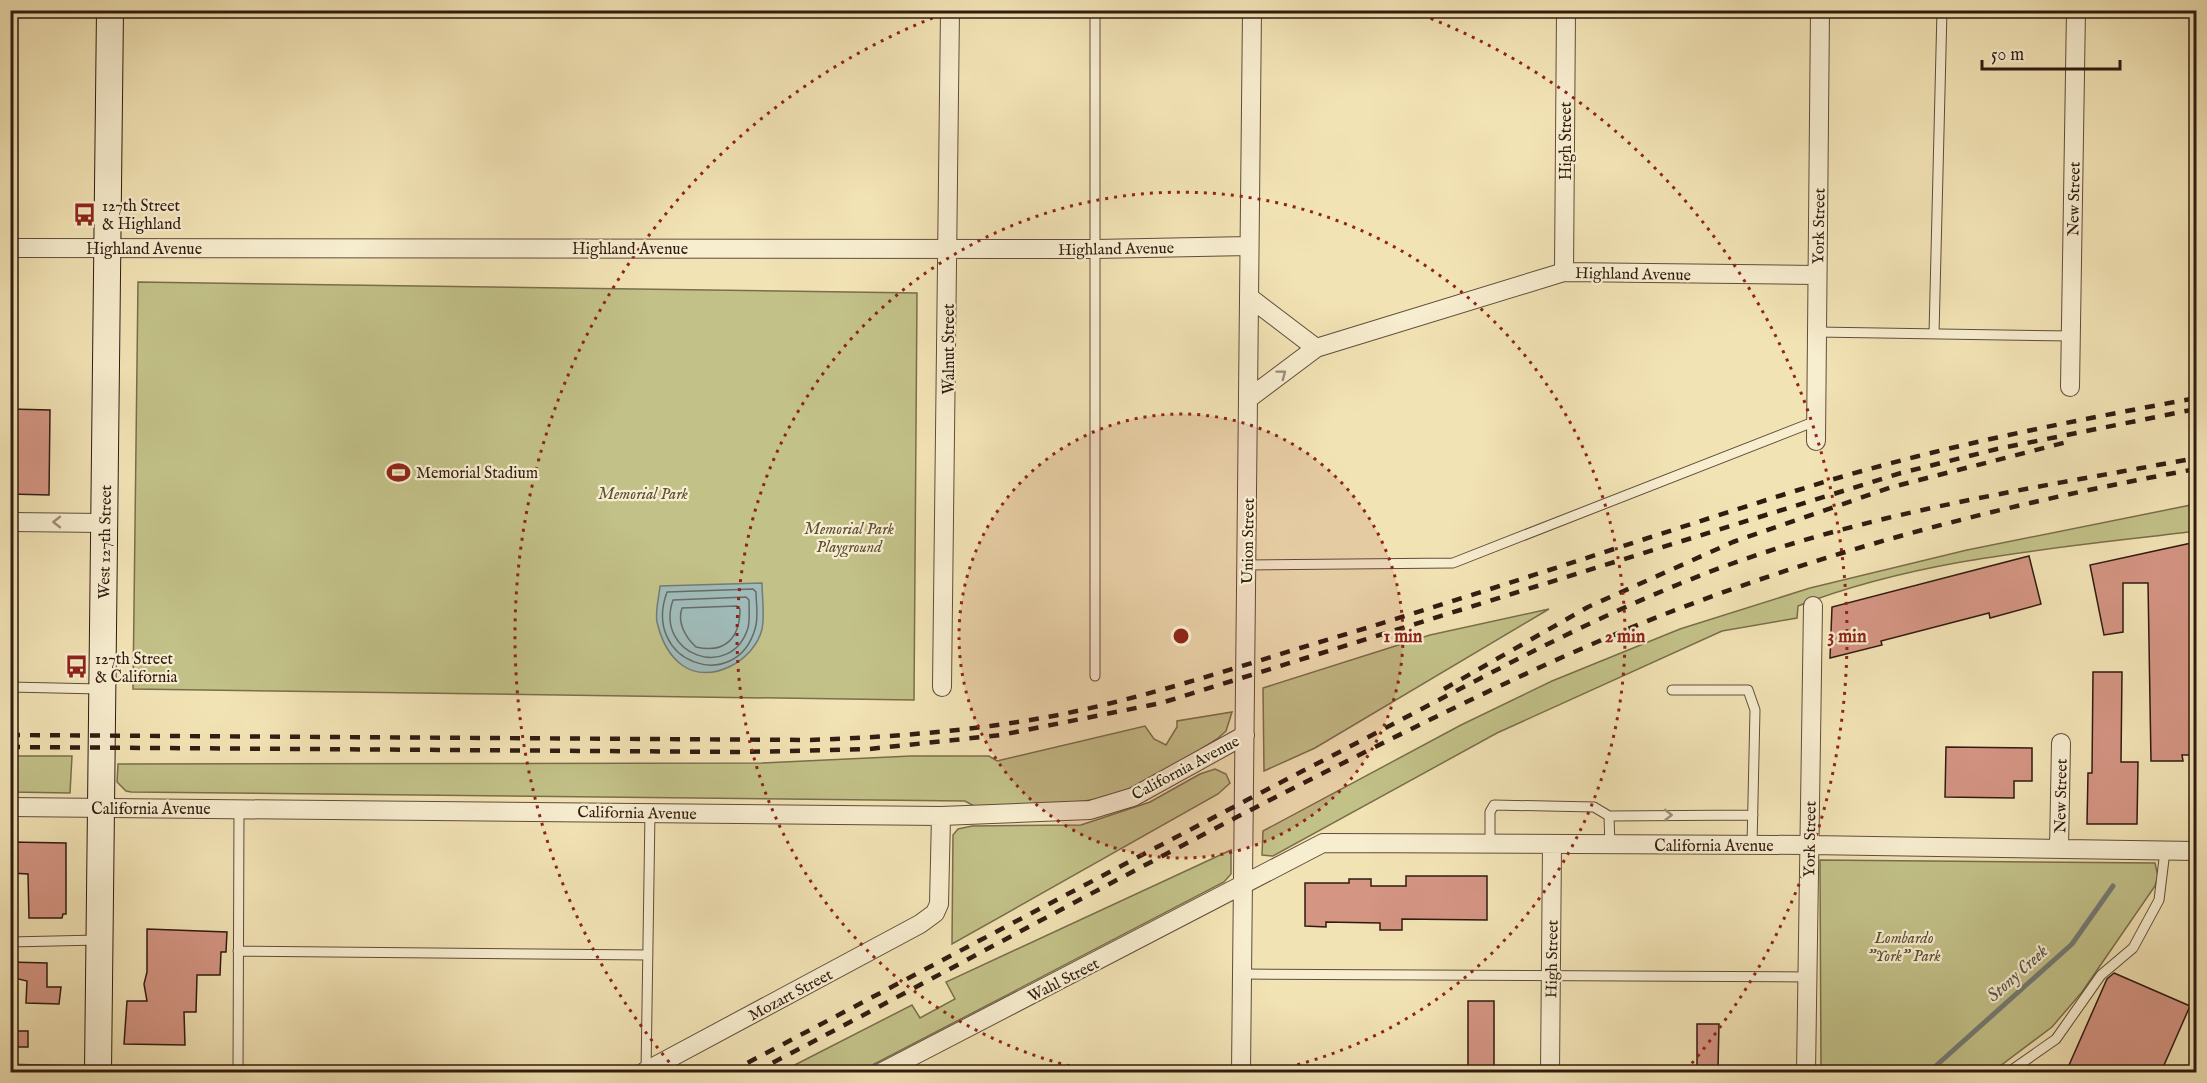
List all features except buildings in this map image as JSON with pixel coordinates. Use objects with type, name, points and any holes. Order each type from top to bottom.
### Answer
[{"type":"main road","name":"West 127th Street","points":[[98,1072],[110,10]]},
{"type":"street","name":"Walnut Street","points":[[942,687],[950,10]]},
{"type":"street","name":"Union Street","points":[[1241,1072],[1252,10]]},
{"type":"street","name":"High Street","points":[[1564,272],[1566,10]]},
{"type":"street","name":"York Street","points":[[1816,441],[1820,10]]},
{"type":"street","name":"New Street","points":[[2070,387],[2076,10]]},
{"type":"street","name":"Highland Avenue","points":[[10,248],[1095,249],[1250,246]]},
{"type":"street","name":"Highland Avenue","points":[[1248,399],[1316,348],[1564,272],[1817,275]]},
{"type":"street","points":[[1249,297],[1316,348]]},
{"type":"street","points":[[10,522],[104,523]]},
{"type":"street","name":"York Street","points":[[1806,1072],[1813,606]]},
{"type":"street","name":"California Avenue","points":[[10,807],[941,816],[1090,810],[1133,796],[1245,735]]},
{"type":"street","name":"New Street","points":[[2059,849],[2061,743]]},
{"type":"street","name":"Mozart Street","points":[[645,1072],[920,924],[935,913],[940,896],[941,816]]},
{"type":"street","name":"California Avenue","points":[[1243,886],[1323,843],[1552,846],[1809,845],[2196,851]]},
{"type":"street","name":"High Street","points":[[1550,1072],[1552,846]]},
{"type":"street","name":"Wahl Street","points":[[882,1072],[1243,886]]},
{"type":"lane","points":[[1095,10],[1095,676]]},
{"type":"lane","points":[[1934,334],[1942,10]]},
{"type":"lane","points":[[1817,332],[2071,336]]},
{"type":"lane","points":[[1246,564],[1453,563],[1816,420]]},
{"type":"lane","points":[[10,687],[102,689]]},
{"type":"lane","points":[[1672,690],[1748,690],[1755,710],[1752,845]]},
{"type":"lane","points":[[1490,845],[1490,812],[1494,805],[1594,807],[1609,816],[1753,815]]},
{"type":"lane","points":[[237,1072],[239,809]]},
{"type":"lane","points":[[645,1072],[651,812]]},
{"type":"lane","points":[[1609,816],[1610,846]]},
{"type":"lane","points":[[2009,1072],[2056,1039],[2101,975],[2133,948],[2159,900],[2165,851]]},
{"type":"lane","points":[[10,942],[99,940]]},
{"type":"lane","points":[[238,951],[648,955]]},
{"type":"lane","points":[[1242,974],[1807,977]]},
{"type":"lane","points":[[10,1069],[98,1072]]},
{"type":"green space","name":"Memorial Park","points":[[138,282],[917,293],[914,700],[133,689]]},
{"type":"green space","points":[[2196,504],[2196,531],[2045,549],[1944,565],[1846,589],[1798,606],[1797,618],[1722,631],[1497,733],[1273,856],[1262,855],[1263,831],[1461,725],[1552,681],[1680,629],[1810,588],[1967,550]]},
{"type":"green space","points":[[1549,609],[1315,748],[1264,771],[1263,688],[1430,635]]},
{"type":"green space","points":[[1232,712],[1226,731],[1217,739],[1152,779],[1103,798],[1060,804],[974,806],[965,801],[131,792],[126,791],[117,782],[118,764],[762,763],[911,756],[989,756],[997,761],[1145,726],[1154,739],[1166,745],[1177,727],[1177,721]]},
{"type":"green space","points":[[11,756],[72,756],[70,793],[11,792]]},
{"type":"green space","points":[[1215,769],[1226,774],[1230,783],[1218,794],[952,944],[953,835],[958,829],[972,826],[1081,825],[1150,802],[1200,774]]},
{"type":"green space","points":[[1231,850],[1231,874],[1224,882],[859,1072],[781,1072],[912,1005],[920,1018],[955,999],[946,982]]},
{"type":"green space","name":"Lombardo \"York\" Park","points":[[1820,860],[2155,863],[2158,876],[2155,886],[2082,992],[2052,1027],[1992,1072],[1821,1072]]},
{"type":"water","points":[[762,583],[762,629],[758,640],[741,660],[718,671],[705,673],[693,671],[682,665],[669,651],[657,622],[660,586]]},
{"type":"waterway","name":"Stony Creek","points":[[1929,1072],[2072,944],[2113,886]]},
{"type":"railway","points":[[10,735],[810,740],[993,726],[1053,716],[1150,693],[1436,606],[1858,472],[2002,436],[2196,398]]},
{"type":"railway","points":[[10,747],[744,752],[869,749],[1001,735],[1161,703],[1901,473],[1997,449],[2196,409]]},
{"type":"railway","points":[[1444,689],[1588,607],[1733,542],[1892,487],[2071,441]]},
{"type":"railway","points":[[730,1072],[1517,659],[1645,598],[1751,557],[1876,521],[2003,493],[2196,458]]},
{"type":"railway","points":[[755,1072],[1262,804],[1468,701],[1602,640],[1755,581],[1879,542],[2068,494],[2196,469]]},
{"type":"place","name":"127th Street & Highland","points":[[84,214]]},
{"type":"place","name":"Memorial Stadium","points":[[398,472]]},
{"type":"place","name":"127th Street & California","points":[[77,667]]},
{"type":"park label","name":"Memorial Park Playground","points":[[849,537]]}]
